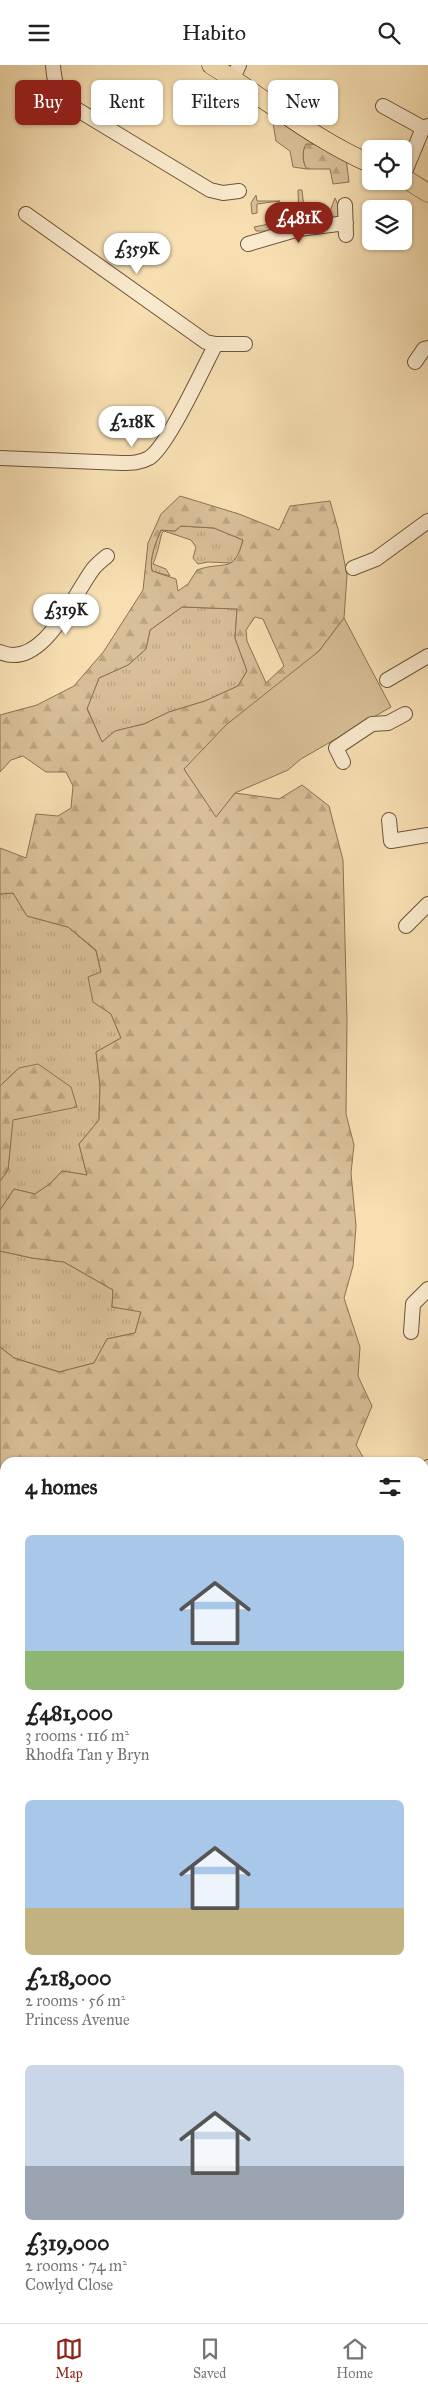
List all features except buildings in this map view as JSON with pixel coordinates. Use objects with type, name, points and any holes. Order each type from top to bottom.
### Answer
[{"type":"main road","points":[[212,65],[236,72],[345,153],[362,160]]},
{"type":"main road","points":[[412,182],[428,193]]},
{"type":"street","points":[[53,65],[58,91],[68,104],[210,190],[223,193],[239,191]]},
{"type":"street","points":[[383,106],[426,127],[412,158]]},
{"type":"street","points":[[248,244],[300,229],[346,229],[345,205]]},
{"type":"street","points":[[26,214],[206,341],[216,344],[245,344]]},
{"type":"street","points":[[0,458],[122,463],[140,462],[150,458],[164,441],[216,344]]},
{"type":"street","points":[[415,362],[424,349],[428,347]]},
{"type":"street","points":[[353,568],[376,559],[428,521]]},
{"type":"street","points":[[0,652],[11,655],[21,654],[41,645],[92,565],[107,556]]},
{"type":"street","points":[[387,680],[428,656]]},
{"type":"street","points":[[343,762],[336,747],[372,724],[388,723],[405,714]]},
{"type":"street","points":[[389,820],[391,841],[428,835]]},
{"type":"street","points":[[406,925],[428,904]]},
{"type":"street","points":[[411,1332],[413,1304],[428,1289]]},
{"type":"green space","points":[[273,125],[284,125],[313,144],[306,144],[304,150],[303,160],[307,169],[293,167],[290,151],[276,141]]},
{"type":"green space","points":[[306,143],[313,144],[346,158],[349,182],[333,184],[330,169],[307,169],[303,156]]},
{"type":"green space","points":[[298,190],[302,190],[305,217],[329,214],[335,198],[339,207],[339,219],[256,231],[254,227],[299,218]]},
{"type":"green space","points":[[256,195],[257,201],[280,201],[257,204],[257,213],[252,214],[251,203]]},
{"type":"green space","points":[[180,496],[239,514],[279,530],[290,506],[330,501],[338,529],[347,575],[344,618],[319,651],[184,769],[216,816],[235,793],[279,799],[302,785],[329,806],[343,860],[347,1021],[346,1114],[354,1145],[351,1173],[356,1226],[353,1266],[344,1298],[360,1347],[358,1376],[372,1406],[356,1445],[363,1457],[0,1457],[0,1347],[14,1358],[59,1372],[94,1363],[107,1339],[135,1333],[141,1312],[112,1307],[113,1290],[64,1262],[0,1251],[0,1210],[14,1189],[35,1194],[51,1183],[62,1171],[87,1175],[79,1144],[99,1120],[100,1085],[96,1052],[121,1038],[111,1014],[93,1002],[88,977],[101,972],[96,950],[68,927],[27,916],[13,893],[0,894],[0,848],[26,858],[36,814],[58,816],[71,808],[73,786],[66,772],[46,772],[23,756],[11,760],[0,772],[0,715],[37,705],[74,686],[104,651],[143,590],[148,543],[161,514]],"holes":[[[181,526],[214,528],[243,540],[240,551],[232,562],[197,570],[188,584],[178,591],[176,579],[152,571],[151,561],[161,530],[175,531]],[[182,607],[237,609],[235,638],[247,671],[238,686],[205,701],[169,712],[144,724],[115,731],[102,742],[87,709],[99,678],[128,665],[146,649],[150,630]],[[255,617],[263,619],[284,666],[266,683],[247,641],[246,630]]]},
{"type":"green space","points":[[181,526],[214,528],[243,540],[238,557],[232,563],[208,562],[198,564],[193,558],[196,547],[191,540],[164,531],[153,564],[166,569],[170,576],[152,571],[152,555],[161,530],[175,531]]},
{"type":"green space","points":[[182,607],[237,609],[235,638],[247,671],[238,686],[205,701],[169,712],[144,724],[115,731],[102,742],[87,708],[99,678],[128,665],[146,649],[150,630]]},
{"type":"green space","points":[[344,618],[391,707],[301,759],[288,770],[235,793],[216,817],[184,769],[226,725],[319,651]]},
{"type":"green space","points":[[13,893],[27,916],[68,927],[96,951],[111,1014],[121,1038],[96,1052],[100,1085],[99,1120],[79,1144],[87,1175],[62,1171],[51,1183],[35,1194],[14,1189],[0,1210],[0,1181],[8,1170],[12,1120],[40,1113],[19,1068],[0,1086],[0,894]]},
{"type":"green space","points":[[38,1064],[71,1087],[77,1107],[13,1120],[8,1170],[0,1181],[0,1086],[19,1068]]},
{"type":"green space","points":[[0,1251],[64,1262],[113,1290],[112,1307],[141,1311],[135,1333],[107,1339],[94,1363],[60,1372],[14,1358],[0,1347]]}]
